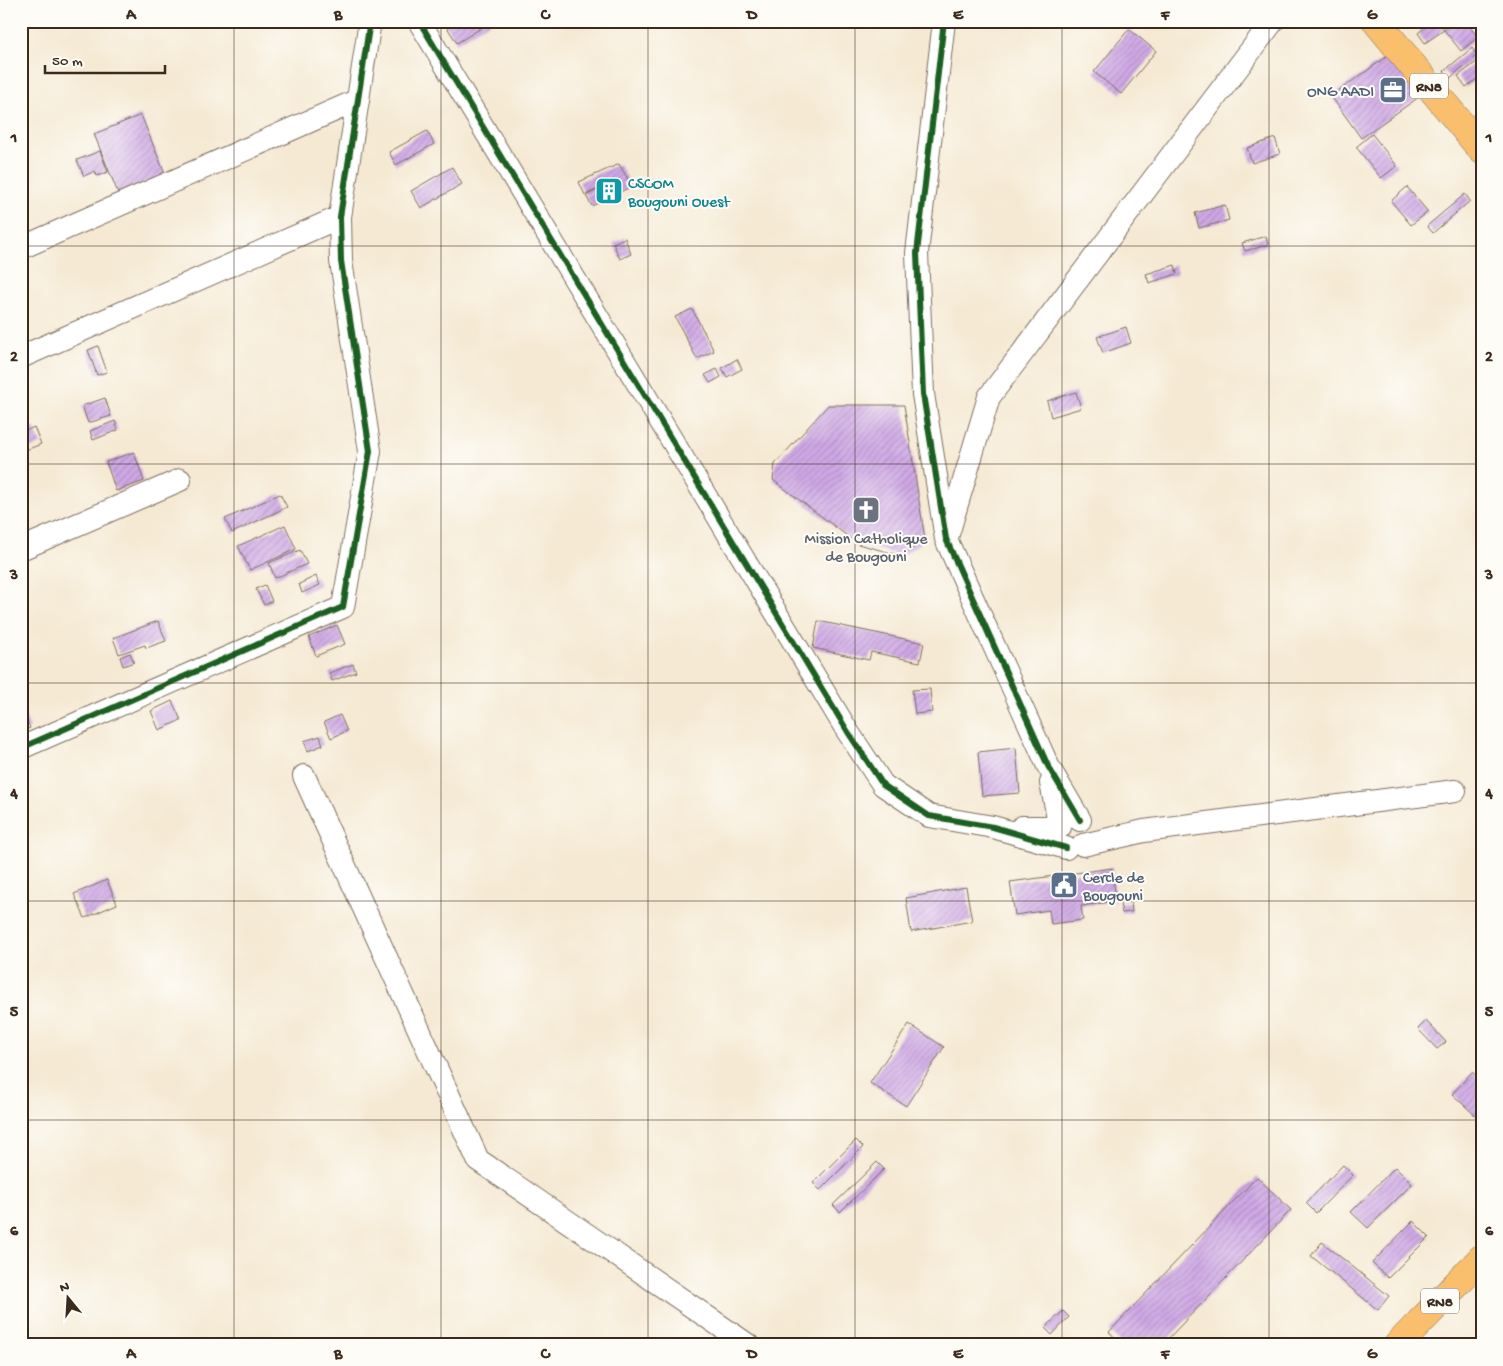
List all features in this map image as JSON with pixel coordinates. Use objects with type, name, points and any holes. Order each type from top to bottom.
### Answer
[{"type":"main road","name":"RN8","points":[[1376,21],[1482,150]]},
{"type":"main road","name":"RN8","points":[[1398,1345],[1482,1258]]},
{"type":"street","points":[[21,748],[343,607],[370,451],[341,261],[340,217],[370,21]]},
{"type":"street","points":[[419,21],[848,732],[883,785],[929,816],[993,827],[1075,833],[1144,831],[1455,791]]},
{"type":"street","points":[[944,21],[917,253],[923,394],[946,538],[1048,766],[1075,833]]},
{"type":"street","points":[[946,538],[989,397],[1273,21]]},
{"type":"street","points":[[21,248],[358,100]]},
{"type":"street","points":[[21,357],[340,217]]},
{"type":"street","points":[[21,549],[180,480]]},
{"type":"street","points":[[304,776],[478,1160],[748,1345]]},
{"type":"building","points":[[443,21],[492,21],[457,43]]},
{"type":"building","points":[[1432,21],[1438,21],[1444,30],[1425,43],[1418,33]]},
{"type":"building","points":[[1454,21],[1465,21],[1478,37],[1461,51],[1444,30]]},
{"type":"building","points":[[1129,29],[1156,51],[1121,94],[1094,72]]},
{"type":"building","points":[[1472,48],[1477,55],[1450,78],[1444,71]]},
{"type":"building","points":[[1389,55],[1419,97],[1361,138],[1331,96]]},
{"type":"building","points":[[1482,58],[1482,75],[1466,87],[1458,76]]},
{"type":"building","points":[[141,115],[165,174],[118,193],[94,134]]},
{"type":"building","points":[[427,131],[434,144],[396,165],[389,152]]},
{"type":"building","points":[[1372,134],[1397,166],[1381,178],[1356,147]]},
{"type":"building","points":[[1275,138],[1280,154],[1252,163],[1247,148]]},
{"type":"building","points":[[100,151],[108,172],[97,176],[95,171],[84,176],[77,160]]},
{"type":"building","points":[[619,164],[632,186],[592,206],[586,196],[606,185],[585,195],[579,182]]},
{"type":"building","points":[[452,167],[462,184],[421,208],[411,191]]},
{"type":"building","points":[[1407,187],[1428,212],[1411,225],[1391,201]]},
{"type":"building","points":[[1465,194],[1470,201],[1433,233],[1427,226]]},
{"type":"building","points":[[1225,205],[1229,220],[1199,228],[1195,213]]},
{"type":"building","points":[[1266,236],[1268,245],[1245,251],[1242,243]]},
{"type":"building","points":[[625,238],[631,254],[620,259],[613,243]]},
{"type":"building","points":[[1175,265],[1177,274],[1149,283],[1146,274]]},
{"type":"building","points":[[692,309],[714,351],[697,359],[675,317]]},
{"type":"building","points":[[1126,327],[1131,343],[1103,353],[1097,337]]},
{"type":"building","points":[[98,346],[107,372],[97,375],[88,350]]},
{"type":"building","points":[[737,359],[742,369],[727,377],[722,368]]},
{"type":"building","points":[[717,369],[721,377],[710,383],[705,375]]},
{"type":"building","points":[[1076,392],[1081,408],[1051,417],[1047,401]]},
{"type":"building","points":[[105,398],[111,416],[88,423],[82,406]]},
{"type":"building","name":"Mission Catholique de Bougouni","points":[[828,405],[904,405],[925,539],[902,556],[858,544],[773,480],[775,464]]},
{"type":"building","points":[[115,421],[118,430],[93,440],[90,431]]},
{"type":"building","points":[[34,427],[41,444],[21,452],[21,433]]},
{"type":"building","points":[[134,452],[144,481],[116,491],[106,462]]},
{"type":"building","points":[[280,494],[287,507],[232,533],[225,519]]},
{"type":"building","points":[[285,525],[296,549],[250,570],[238,546]]},
{"type":"building","points":[[300,550],[307,564],[275,578],[269,563]]},
{"type":"building","points":[[316,576],[320,585],[302,593],[299,584]]},
{"type":"building","points":[[265,585],[272,601],[264,605],[256,589]]},
{"type":"building","points":[[158,621],[166,641],[146,648],[145,645],[119,654],[113,638]]},
{"type":"building","points":[[818,621],[924,643],[920,662],[871,652],[869,660],[813,648]]},
{"type":"building","points":[[337,625],[345,644],[316,656],[309,637]]},
{"type":"building","points":[[130,653],[134,662],[123,666],[120,657]]},
{"type":"building","points":[[353,664],[356,672],[332,681],[329,673]]},
{"type":"building","points":[[930,689],[932,712],[915,714],[912,690]]},
{"type":"building","points":[[172,701],[181,720],[159,730],[151,711]]},
{"type":"building","points":[[21,706],[30,728],[21,731]]},
{"type":"building","points":[[340,715],[347,731],[331,738],[324,722]]},
{"type":"building","points":[[320,736],[323,745],[308,751],[304,741]]},
{"type":"building","points":[[1016,748],[1020,793],[982,796],[978,752]]},
{"type":"building","points":[[1112,868],[1116,901],[1081,906],[1083,920],[1051,924],[1049,910],[1015,915],[1010,882]]},
{"type":"building","points":[[107,880],[117,904],[85,918],[74,894]]},
{"type":"building","points":[[966,887],[972,921],[911,932],[906,898]]},
{"type":"building","points":[[1131,902],[1132,912],[1122,913],[1120,904]]},
{"type":"building","points":[[1426,1021],[1446,1042],[1437,1049],[1418,1029]]},
{"type":"building","points":[[909,1024],[944,1047],[906,1106],[870,1083]]},
{"type":"building","points":[[1472,1072],[1482,1081],[1482,1107],[1475,1115],[1452,1094]]},
{"type":"building","points":[[856,1140],[863,1147],[820,1190],[813,1183]]},
{"type":"building","points":[[877,1162],[884,1169],[840,1212],[833,1205]]},
{"type":"building","points":[[1343,1165],[1353,1175],[1316,1213],[1306,1203]]},
{"type":"building","points":[[1395,1167],[1412,1184],[1368,1228],[1351,1212]]},
{"type":"building","points":[[1257,1177],[1291,1210],[1162,1345],[1123,1345],[1109,1332]]},
{"type":"building","points":[[1413,1221],[1429,1237],[1388,1278],[1372,1263]]},
{"type":"building","points":[[1322,1242],[1389,1296],[1378,1310],[1311,1256]]},
{"type":"building","points":[[1063,1311],[1069,1317],[1052,1335],[1045,1328]]},
{"type":"cycle path","points":[[21,748],[343,607],[370,451],[341,261],[340,217],[370,21]]},
{"type":"cycle path","points":[[419,21],[848,732],[883,785],[929,816],[993,827],[1066,848]]},
{"type":"cycle path","points":[[944,21],[917,253],[923,394],[946,539],[1048,766],[1080,820]]},
{"type":"place","name":"ONG AADI","points":[[1393,90]]},
{"type":"place","name":"CSCOM Bougouni Ouest","points":[[609,191]]},
{"type":"place","name":"Mission Catholique de Bougouni","points":[[866,510]]},
{"type":"place","name":"Cercle de Bougouni","points":[[1064,885]]}]
